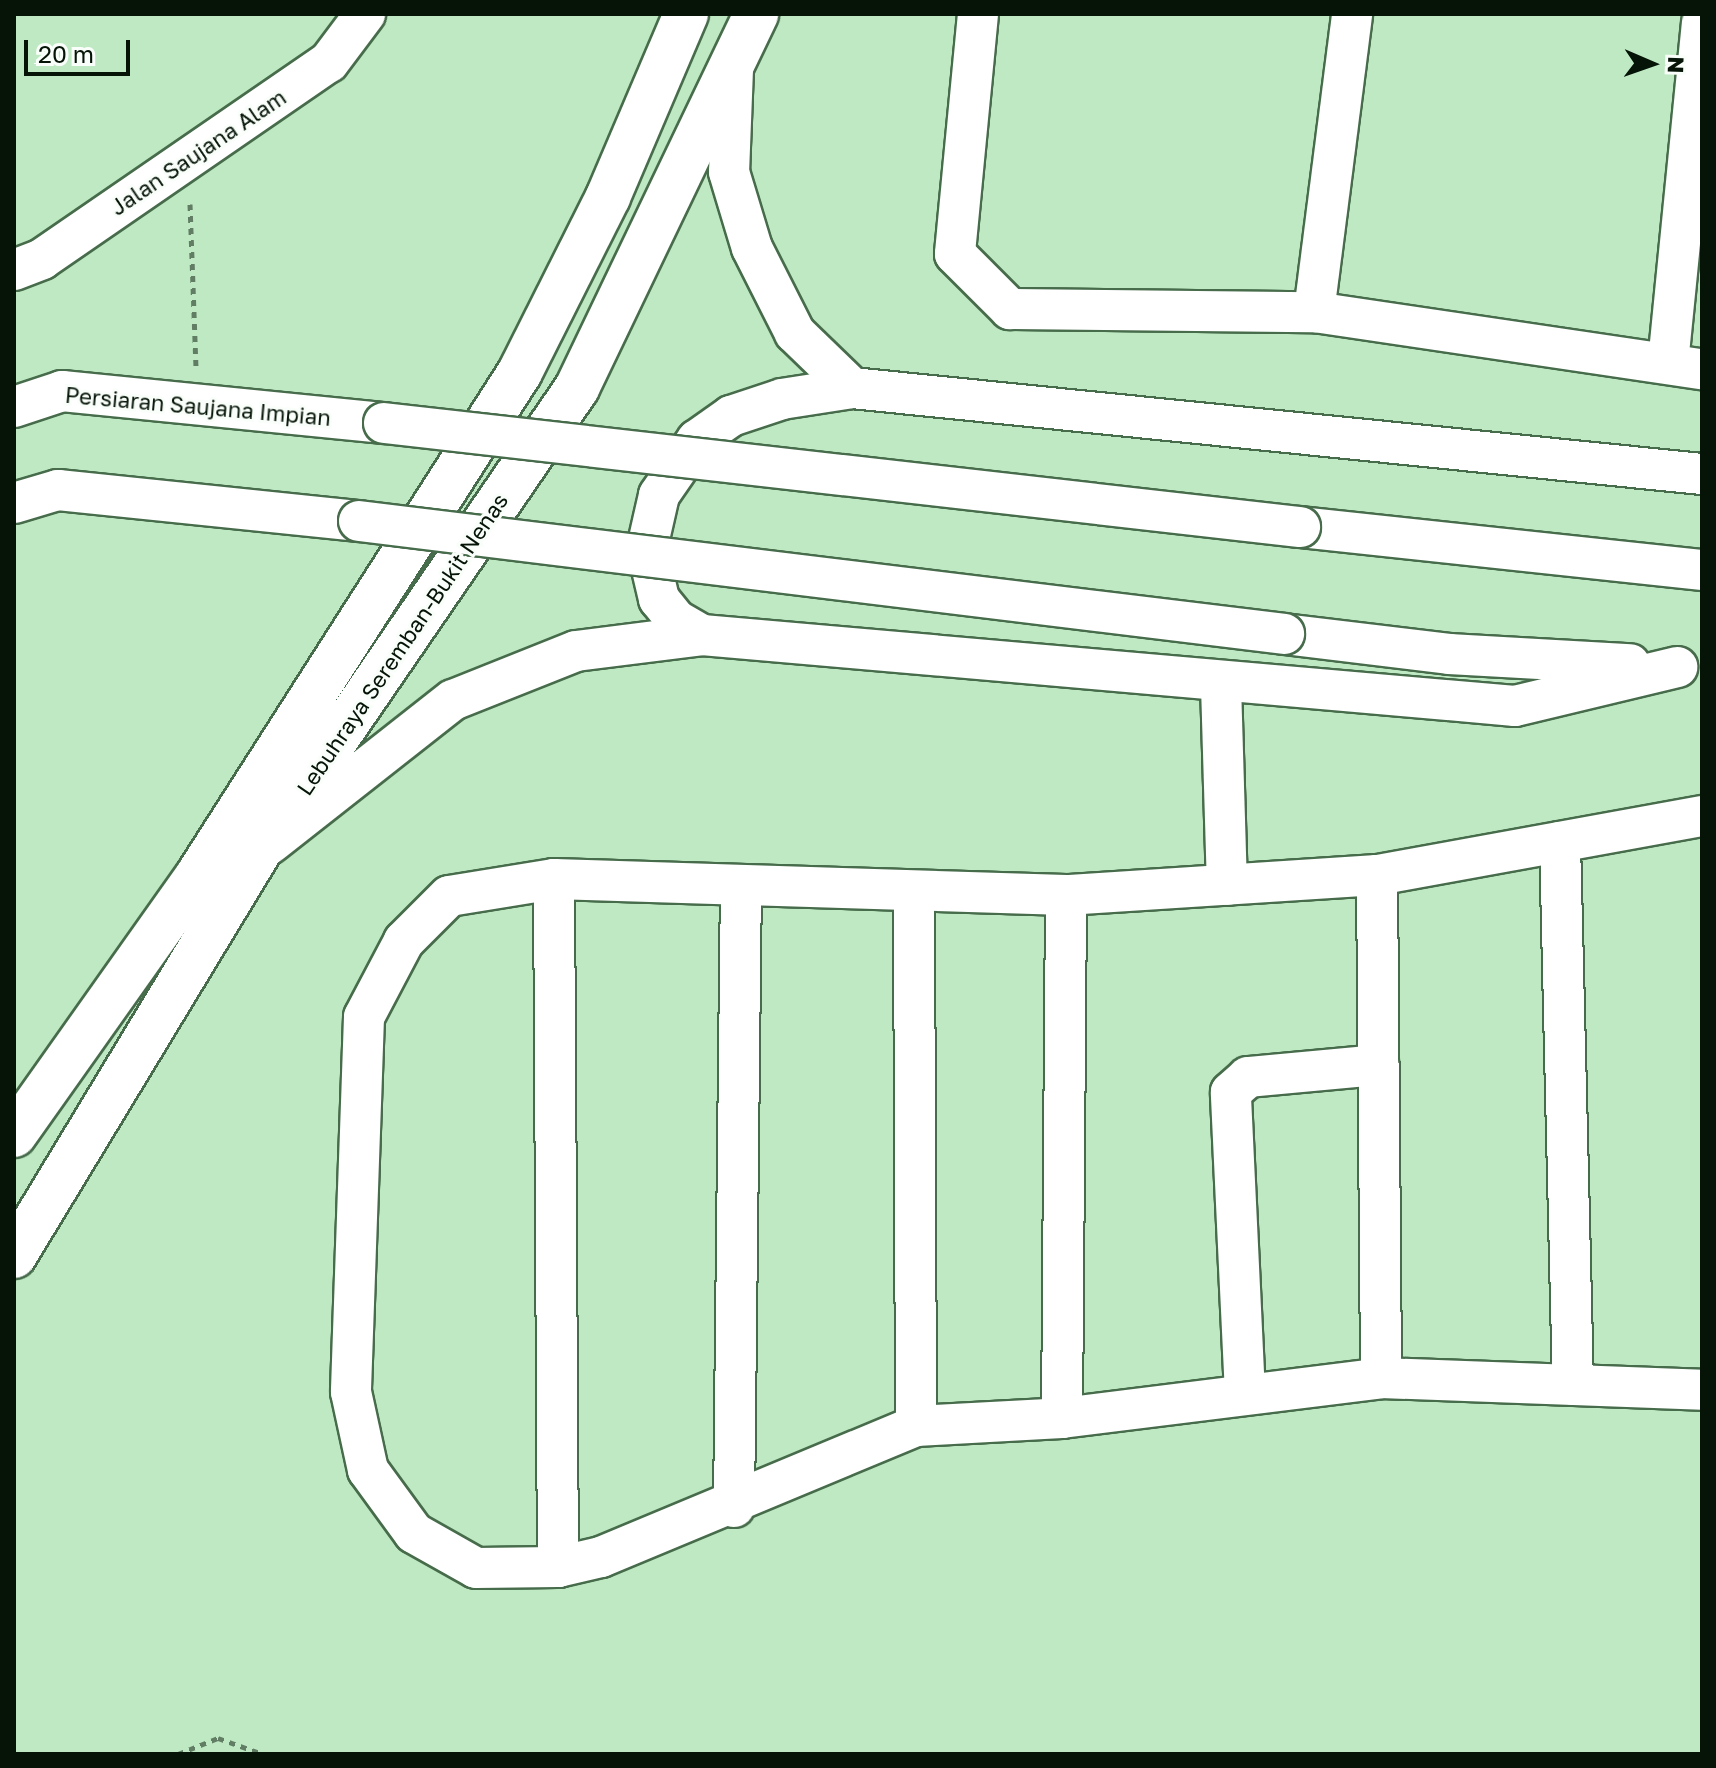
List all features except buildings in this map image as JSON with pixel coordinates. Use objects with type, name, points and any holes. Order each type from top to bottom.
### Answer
[{"type":"highway","name":"Lebuhraya Seremban-Bukit Nenas","points":[[14,1135],[198,875],[520,372],[608,197],[686,14]]},
{"type":"highway","name":"Lebuhraya Seremban-Bukit Nenas","points":[[14,1256],[258,853],[577,388],[733,69],[756,14]]},
{"type":"street","name":"Jalan Saujana Alam","points":[[14,270],[42,259],[329,62],[365,14]]},
{"type":"street","points":[[978,14],[955,254],[1010,309],[1314,312],[1685,366],[1702,23]]},
{"type":"street","points":[[1314,312],[1352,14]]},
{"type":"street","points":[[733,69],[729,172],[752,248],[795,333],[852,388]]},
{"type":"street","points":[[702,635],[659,599],[647,548],[659,495],[697,440],[731,416],[782,399],[852,388],[1702,474]]},
{"type":"street","name":"Persiaran Saujana Impian","points":[[14,407],[62,391],[198,404],[1702,570]]},
{"type":"street","points":[[14,503],[58,490],[359,521],[1449,654],[1689,667]]},
{"type":"street","points":[[258,853],[453,700],[576,651],[702,635],[1221,685],[1515,706],[1689,667]]},
{"type":"street","points":[[1221,685],[1227,885]]},
{"type":"street","points":[[1702,816],[1377,875],[1227,885],[1066,895],[554,879],[449,896],[404,941],[364,1017],[351,1392],[368,1470],[414,1533],[476,1568],[558,1567],[601,1557],[734,1507],[916,1426],[1062,1418],[1381,1378],[1702,1390]]},
{"type":"street","points":[[1560,842],[1573,1385]]},
{"type":"street","points":[[1377,875],[1381,1378]]},
{"type":"street","points":[[554,879],[558,1567]]},
{"type":"street","points":[[734,1507],[741,885]]},
{"type":"street","points":[[914,891],[916,1426]]},
{"type":"street","points":[[1062,1418],[1066,895]]},
{"type":"street","points":[[1245,1394],[1231,1092],[1248,1077],[1378,1065]]},
{"type":"path","points":[[189,159],[198,404]]},
{"type":"path","points":[[178,1754],[218,1738],[263,1754]]}]
